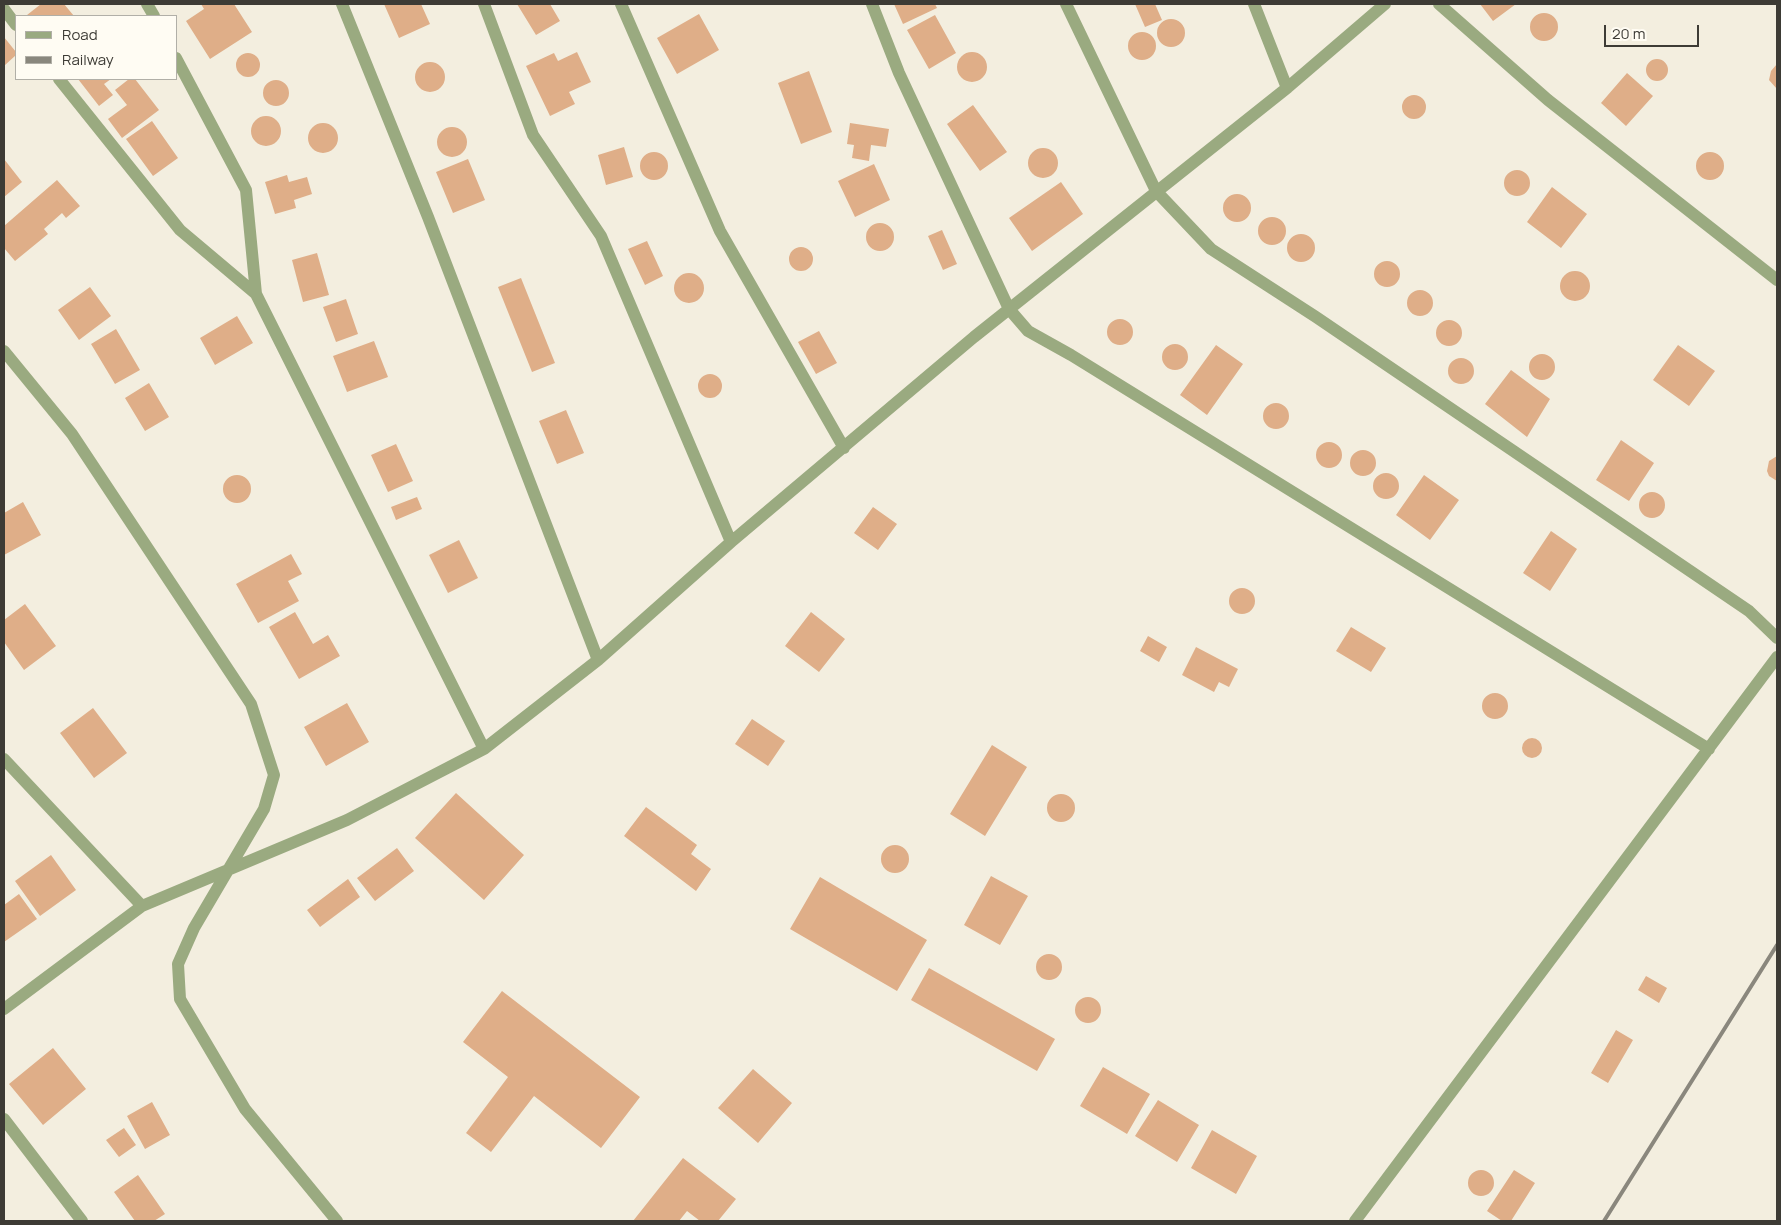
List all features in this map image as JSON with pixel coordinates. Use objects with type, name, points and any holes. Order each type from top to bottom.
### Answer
[{"type":"street","points":[[147,4],[153,15]]},
{"type":"street","points":[[342,4],[428,217],[598,660]]},
{"type":"street","points":[[484,4],[533,135],[601,236],[731,542]]},
{"type":"street","points":[[621,4],[720,231],[844,448]]},
{"type":"street","points":[[872,4],[899,73],[1009,309],[1028,330],[1049,344],[1071,354],[1709,749]]},
{"type":"street","points":[[1066,4],[1156,192],[1212,249],[1316,317],[1749,612],[1777,638]]},
{"type":"street","points":[[1254,4],[1286,88]]},
{"type":"street","points":[[4,1009],[142,906],[226,869],[347,820],[484,749],[598,660],[731,542],[1009,309],[1286,88],[1385,4]]},
{"type":"street","points":[[1439,4],[1548,100],[1777,280]]},
{"type":"street","points":[[4,9],[15,24]]},
{"type":"street","points":[[178,62],[246,190],[256,294],[484,749]]},
{"type":"street","points":[[60,80],[180,230],[256,294]]},
{"type":"street","points":[[4,351],[72,434],[251,704],[274,775],[264,809],[226,869],[194,928],[178,964],[180,999],[245,1109],[338,1221]]},
{"type":"street","points":[[1354,1221],[1777,657]]},
{"type":"street","points":[[4,759],[142,906]]},
{"type":"street","points":[[4,1119],[82,1221]]},
{"type":"building","points":[[41,4],[64,4],[73,15],[27,15]]},
{"type":"building","points":[[201,4],[234,4],[252,32],[210,59],[186,21],[204,9]]},
{"type":"building","points":[[384,4],[421,4],[430,24],[399,38]]},
{"type":"building","points":[[517,4],[550,4],[560,21],[536,35]]},
{"type":"building","points":[[894,4],[935,4],[937,8],[903,24]]},
{"type":"building","points":[[1135,4],[1155,4],[1162,20],[1145,27]]},
{"type":"building","points":[[1480,4],[1516,4],[1493,21]]},
{"type":"building","points":[[1544,13],[1554,17],[1558,27],[1554,37],[1544,41],[1534,37],[1530,27],[1534,17]]},
{"type":"building","points":[[699,14],[719,50],[677,74],[657,38]]},
{"type":"building","points":[[935,15],[956,53],[929,69],[907,30]]},
{"type":"building","points":[[1171,19],[1181,23],[1185,33],[1181,43],[1171,47],[1161,43],[1157,33],[1161,23]]},
{"type":"building","points":[[1142,32],[1152,36],[1156,46],[1152,56],[1142,60],[1132,56],[1128,46],[1132,36]]},
{"type":"building","points":[[4,37],[15,51],[15,56],[4,66]]},
{"type":"building","points":[[577,52],[591,82],[569,92],[575,104],[550,116],[526,66],[554,53],[558,61]]},
{"type":"building","points":[[972,52],[983,56],[987,67],[983,78],[972,82],[961,78],[957,67],[961,56]]},
{"type":"building","points":[[248,53],[256,57],[260,65],[256,73],[248,77],[240,73],[236,65],[240,57]]},
{"type":"building","points":[[1657,59],[1665,62],[1668,70],[1665,78],[1657,81],[1649,78],[1646,70],[1649,62]]},
{"type":"building","points":[[430,62],[441,66],[445,77],[441,88],[430,92],[419,88],[415,77],[419,66]]},
{"type":"building","points":[[1777,64],[1777,89],[1769,80],[1771,71]]},
{"type":"building","points":[[809,71],[832,132],[801,144],[778,83]]},
{"type":"building","points":[[1627,73],[1653,96],[1626,126],[1601,103]]},
{"type":"building","points":[[79,80],[110,80],[104,84],[113,95],[99,106]]},
{"type":"building","points":[[128,80],[136,80],[159,110],[122,138],[108,119],[127,105],[115,90]]},
{"type":"building","points":[[276,80],[285,84],[289,93],[285,102],[276,106],[267,102],[263,93],[267,84]]},
{"type":"building","points":[[1414,95],[1423,98],[1426,107],[1423,116],[1414,119],[1405,116],[1402,107],[1405,98]]},
{"type":"building","points":[[973,105],[1007,152],[980,171],[947,124]]},
{"type":"building","points":[[266,116],[277,120],[281,131],[277,142],[266,146],[255,142],[251,131],[255,120]]},
{"type":"building","points":[[152,121],[178,158],[153,176],[126,139]]},
{"type":"building","points":[[323,123],[334,127],[338,138],[334,149],[323,153],[312,149],[308,138],[312,127]]},
{"type":"building","points":[[850,123],[889,129],[886,147],[871,145],[869,161],[852,158],[854,145],[847,144]]},
{"type":"building","points":[[452,127],[463,131],[467,142],[463,153],[452,157],[441,153],[437,142],[441,131]]},
{"type":"building","points":[[624,147],[633,177],[606,185],[598,155]]},
{"type":"building","points":[[1043,148],[1053,153],[1058,163],[1053,173],[1043,178],[1033,173],[1028,163],[1033,153]]},
{"type":"building","points":[[654,152],[664,156],[668,166],[664,176],[654,180],[644,176],[640,166],[644,156]]},
{"type":"building","points":[[1710,152],[1720,156],[1724,166],[1720,176],[1710,180],[1700,176],[1696,166],[1700,156]]},
{"type":"building","points":[[4,159],[22,182],[4,197]]},
{"type":"building","points":[[468,159],[485,200],[453,213],[436,172]]},
{"type":"building","points":[[874,164],[890,200],[855,217],[838,181]]},
{"type":"building","points":[[1517,170],[1526,174],[1530,183],[1526,192],[1517,196],[1508,192],[1504,183],[1508,174]]},
{"type":"building","points":[[287,175],[289,182],[307,177],[312,194],[294,200],[296,208],[275,214],[265,182]]},
{"type":"building","points":[[57,180],[80,206],[66,218],[62,213],[44,229],[48,234],[15,261],[4,248],[4,226]]},
{"type":"building","points":[[1061,182],[1083,214],[1032,251],[1009,218]]},
{"type":"building","points":[[1552,187],[1587,214],[1561,248],[1527,222]]},
{"type":"building","points":[[1237,194],[1247,198],[1251,208],[1247,218],[1237,222],[1227,218],[1223,208],[1227,198]]},
{"type":"building","points":[[1272,217],[1282,221],[1286,231],[1282,241],[1272,245],[1262,241],[1258,231],[1262,221]]},
{"type":"building","points":[[880,223],[890,227],[894,237],[890,247],[880,251],[870,247],[866,237],[870,227]]},
{"type":"building","points":[[942,230],[957,264],[943,270],[928,236]]},
{"type":"building","points":[[1301,234],[1311,238],[1315,248],[1311,258],[1301,262],[1291,258],[1287,248],[1291,238]]},
{"type":"building","points":[[647,241],[663,276],[645,285],[628,249]]},
{"type":"building","points":[[801,247],[806,248],[812,254],[812,264],[806,270],[801,271],[796,270],[790,264],[789,259],[790,254],[796,248]]},
{"type":"building","points":[[317,253],[329,295],[303,302],[292,260]]},
{"type":"building","points":[[1387,261],[1396,265],[1400,274],[1396,283],[1387,287],[1378,283],[1374,274],[1378,265]]},
{"type":"building","points":[[1575,271],[1581,272],[1589,280],[1589,292],[1581,300],[1575,301],[1569,300],[1561,292],[1560,286],[1561,280],[1569,272]]},
{"type":"building","points":[[689,273],[700,277],[704,288],[700,299],[689,303],[678,299],[674,288],[678,277]]},
{"type":"building","points":[[521,278],[555,363],[532,372],[498,287]]},
{"type":"building","points":[[90,287],[111,316],[79,340],[58,310]]},
{"type":"building","points":[[1420,290],[1429,294],[1433,303],[1429,312],[1420,316],[1411,312],[1407,303],[1411,294]]},
{"type":"building","points":[[346,299],[358,334],[336,342],[323,307]]},
{"type":"building","points":[[237,316],[253,343],[215,365],[200,338]]},
{"type":"building","points":[[1120,319],[1129,323],[1133,332],[1129,341],[1120,345],[1111,341],[1107,332],[1111,323]]},
{"type":"building","points":[[1449,320],[1458,324],[1462,333],[1458,342],[1449,346],[1440,342],[1436,333],[1440,324]]},
{"type":"building","points":[[116,329],[140,370],[115,384],[91,344]]},
{"type":"building","points":[[819,331],[837,363],[816,374],[798,342]]},
{"type":"building","points":[[374,341],[388,377],[347,392],[333,356]]},
{"type":"building","points":[[1175,344],[1184,348],[1188,357],[1184,366],[1175,370],[1166,366],[1162,357],[1166,348]]},
{"type":"building","points":[[1216,345],[1243,364],[1207,415],[1180,395]]},
{"type":"building","points":[[1678,345],[1715,371],[1689,406],[1653,380]]},
{"type":"building","points":[[1542,354],[1551,358],[1555,367],[1551,376],[1542,380],[1533,376],[1529,367],[1533,358]]},
{"type":"building","points":[[1461,358],[1470,362],[1474,371],[1470,380],[1461,384],[1452,380],[1448,371],[1452,362]]},
{"type":"building","points":[[1511,370],[1550,399],[1527,437],[1485,404]]},
{"type":"building","points":[[710,374],[715,375],[721,381],[721,391],[715,397],[710,398],[705,397],[699,391],[698,386],[699,381],[705,375]]},
{"type":"building","points":[[149,383],[169,417],[145,431],[125,398]]},
{"type":"building","points":[[1276,403],[1285,407],[1289,416],[1285,425],[1276,429],[1267,425],[1263,416],[1267,407]]},
{"type":"building","points":[[566,410],[584,453],[557,464],[539,421]]},
{"type":"building","points":[[1621,440],[1654,463],[1629,501],[1596,480]]},
{"type":"building","points":[[1329,442],[1338,446],[1342,455],[1338,464],[1329,468],[1320,464],[1316,455],[1320,446]]},
{"type":"building","points":[[396,444],[413,481],[388,492],[371,455]]},
{"type":"building","points":[[1363,450],[1372,454],[1376,463],[1372,472],[1363,476],[1354,472],[1350,463],[1354,454]]},
{"type":"building","points":[[1777,456],[1777,481],[1769,476],[1767,471],[1769,461]]},
{"type":"building","points":[[1386,473],[1395,477],[1399,486],[1395,495],[1386,499],[1377,495],[1373,486],[1377,477]]},
{"type":"building","points":[[237,475],[247,479],[251,489],[247,499],[237,503],[227,499],[223,489],[227,479]]},
{"type":"building","points":[[1424,475],[1459,500],[1430,540],[1396,515]]},
{"type":"building","points":[[1652,492],[1661,496],[1665,505],[1661,514],[1652,518],[1643,514],[1639,505],[1643,496]]},
{"type":"building","points":[[417,497],[422,509],[396,520],[391,507]]},
{"type":"building","points":[[23,502],[41,535],[4,555],[4,513]]},
{"type":"building","points":[[873,507],[897,524],[878,550],[854,533]]},
{"type":"building","points":[[1551,531],[1577,549],[1550,591],[1523,573]]},
{"type":"building","points":[[459,540],[478,578],[448,593],[429,555]]},
{"type":"building","points":[[291,554],[302,574],[288,581],[299,601],[258,623],[236,584]]},
{"type":"building","points":[[1242,588],[1251,592],[1255,601],[1251,610],[1242,614],[1233,610],[1229,601],[1233,592]]},
{"type":"building","points":[[25,604],[56,646],[24,670],[4,642],[4,620]]},
{"type":"building","points":[[295,612],[313,644],[328,635],[340,656],[299,679],[269,627]]},
{"type":"building","points":[[811,612],[845,639],[819,672],[785,646]]},
{"type":"building","points":[[1351,627],[1386,648],[1371,672],[1336,651]]},
{"type":"building","points":[[1148,636],[1167,647],[1159,662],[1140,651]]},
{"type":"building","points":[[1196,647],[1238,669],[1229,687],[1219,682],[1214,692],[1182,675]]},
{"type":"building","points":[[1495,693],[1504,697],[1508,706],[1504,715],[1495,719],[1486,715],[1482,706],[1486,697]]},
{"type":"building","points":[[347,703],[369,742],[326,766],[304,727]]},
{"type":"building","points":[[93,708],[127,753],[94,778],[60,733]]},
{"type":"building","points":[[752,719],[785,741],[768,766],[735,744]]},
{"type":"building","points":[[1528,738],[1536,738],[1542,744],[1542,752],[1536,758],[1528,758],[1522,752],[1522,744]]},
{"type":"building","points":[[992,745],[1027,767],[985,836],[950,814]]},
{"type":"building","points":[[456,793],[524,855],[484,900],[415,838]]},
{"type":"building","points":[[1061,794],[1071,798],[1075,808],[1071,818],[1061,822],[1051,818],[1047,808],[1051,798]]},
{"type":"building","points":[[646,807],[697,845],[691,854],[711,869],[696,891],[624,836]]},
{"type":"building","points":[[895,845],[905,849],[909,859],[905,869],[895,873],[885,869],[881,859],[885,849]]},
{"type":"building","points":[[397,848],[414,871],[375,901],[357,878]]},
{"type":"building","points":[[51,855],[76,890],[40,916],[15,881]]},
{"type":"building","points":[[991,876],[1028,896],[1000,945],[964,925]]},
{"type":"building","points":[[820,877],[927,940],[897,991],[790,929]]},
{"type":"building","points":[[348,879],[360,897],[320,927],[307,910]]},
{"type":"building","points":[[19,894],[37,919],[4,942],[4,905]]},
{"type":"building","points":[[1049,954],[1058,958],[1062,967],[1058,976],[1049,980],[1040,976],[1036,967],[1040,958]]},
{"type":"building","points":[[929,968],[1055,1039],[1037,1071],[911,1000]]},
{"type":"building","points":[[1646,976],[1667,988],[1659,1003],[1638,990]]},
{"type":"building","points":[[502,991],[640,1097],[601,1148],[534,1096],[491,1152],[466,1133],[508,1077],[463,1042]]},
{"type":"building","points":[[1088,997],[1097,1001],[1101,1010],[1097,1019],[1088,1023],[1079,1019],[1075,1010],[1079,1001]]},
{"type":"building","points":[[1616,1030],[1633,1040],[1608,1083],[1591,1073]]},
{"type":"building","points":[[53,1048],[86,1089],[43,1125],[9,1084]]},
{"type":"building","points":[[1103,1067],[1150,1094],[1127,1134],[1080,1106]]},
{"type":"building","points":[[753,1069],[792,1103],[758,1143],[718,1108]]},
{"type":"building","points":[[1158,1100],[1199,1125],[1177,1162],[1135,1136]]},
{"type":"building","points":[[152,1102],[170,1135],[145,1149],[127,1116]]},
{"type":"building","points":[[124,1128],[136,1145],[119,1157],[106,1140]]},
{"type":"building","points":[[1212,1130],[1257,1156],[1236,1194],[1191,1168]]},
{"type":"building","points":[[683,1158],[736,1199],[718,1221],[700,1221],[687,1211],[679,1221],[633,1221]]},
{"type":"building","points":[[1481,1170],[1490,1174],[1494,1183],[1490,1192],[1481,1196],[1472,1192],[1468,1183],[1472,1174]]},
{"type":"building","points":[[1514,1170],[1535,1183],[1511,1221],[1502,1221],[1487,1211]]},
{"type":"building","points":[[138,1175],[165,1214],[154,1221],[135,1221],[114,1192]]},
{"type":"railway","points":[[1604,1221],[1777,945]]}]
